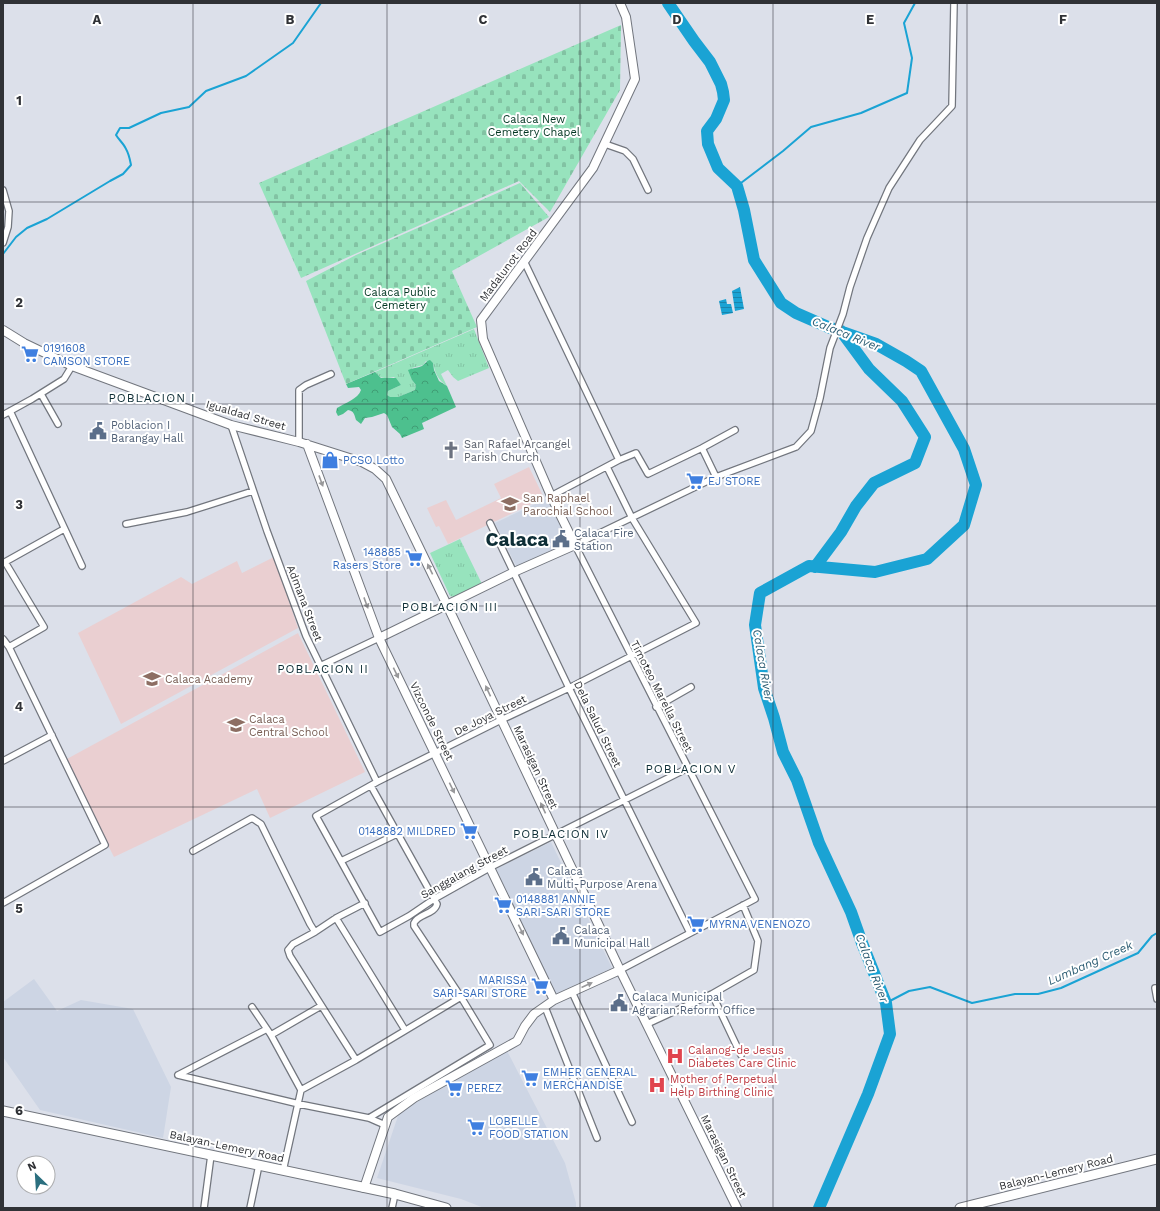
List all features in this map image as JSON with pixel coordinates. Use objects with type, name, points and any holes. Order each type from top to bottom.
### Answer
[{"type":"main road","name":"Madalunot Road","points":[[575,545],[551,496],[483,339],[481,320],[594,168],[635,79],[626,17],[620,3]]},
{"type":"main road","name":"Igualdad Street","points":[[3,330],[24,343],[72,366],[231,425],[303,443]]},
{"type":"main road","name":"Marasigan Street","points":[[303,443],[368,464],[383,476],[388,483],[620,970],[737,1208]]},
{"type":"main road","name":"Vizconde Street","points":[[303,443],[379,638],[554,1000]]},
{"type":"main road","points":[[379,638],[514,572],[575,545]]},
{"type":"main road","points":[[364,1188],[388,1117],[414,1098],[517,1041],[525,1026],[534,1014],[554,1000],[620,970]]},
{"type":"main road","name":"Balayan-Lemery Road","points":[[3,1111],[395,1194],[441,1207]]},
{"type":"main road","name":"Balayan-Lemery Road","points":[[960,1208],[1157,1159]]},
{"type":"street","points":[[575,545],[716,477],[796,447],[811,431],[820,398],[830,348],[843,314],[850,286],[867,238],[889,188],[920,140],[952,106],[954,3]]},
{"type":"street","points":[[605,144],[625,151],[633,159],[648,190]]},
{"type":"street","points":[[3,190],[9,211],[8,227],[3,243]]},
{"type":"street","points":[[524,261],[619,460]]},
{"type":"street","points":[[3,414],[41,394],[64,379],[72,366]]},
{"type":"street","points":[[303,443],[299,390],[306,385],[331,374]]},
{"type":"street","points":[[41,394],[58,424]]},
{"type":"street","points":[[10,411],[82,566]]},
{"type":"street","name":"Admana Street","points":[[231,425],[266,531],[306,636],[377,782]]},
{"type":"street","points":[[551,496],[607,468],[619,460],[636,453],[648,474],[735,430]]},
{"type":"street","points":[[702,448],[716,477]]},
{"type":"street","points":[[607,468],[632,518]]},
{"type":"street","points":[[126,524],[187,512],[253,491]]},
{"type":"street","name":"De Joya Street","points":[[341,861],[316,816],[377,782],[696,624],[632,518]]},
{"type":"street","name":"Dela Salud Street","points":[[490,523],[569,688],[690,933]]},
{"type":"street","points":[[9,647],[44,627],[5,562],[64,529]]},
{"type":"street","name":"Timoteo Marella Street","points":[[575,545],[754,899],[743,905]]},
{"type":"street","points":[[320,666],[379,638]]},
{"type":"street","points":[[3,639],[9,647],[105,845],[3,904]]},
{"type":"street","points":[[656,707],[691,687]]},
{"type":"street","points":[[3,761],[52,736]]},
{"type":"street","name":"Sanggalang Street","points":[[364,903],[380,932],[491,867],[688,768]]},
{"type":"street","points":[[369,1118],[490,1045],[414,923],[415,920],[434,910],[437,904],[371,786]]},
{"type":"street","points":[[193,851],[252,818],[261,824],[315,932]]},
{"type":"street","points":[[356,1060],[290,956],[288,950],[293,944],[364,903],[341,861],[397,834]]},
{"type":"street","points":[[620,970],[743,905],[758,941],[754,970],[712,994],[647,1024]]},
{"type":"street","points":[[336,918],[405,1030]]},
{"type":"street","points":[[1157,988],[1155,988],[1157,999]]},
{"type":"street","points":[[572,992],[632,1122]]},
{"type":"street","points":[[712,994],[741,1055]]},
{"type":"street","points":[[301,1090],[356,1060],[461,997]]},
{"type":"street","points":[[271,1035],[321,1006]]},
{"type":"street","points":[[252,1007],[271,1035],[301,1090],[283,1171]]},
{"type":"street","points":[[545,1007],[597,1138]]},
{"type":"street","points":[[267,1029],[178,1075],[299,1104],[369,1118],[385,1125]]},
{"type":"street","points":[[204,1208],[212,1155]]},
{"type":"street","points":[[250,1208],[259,1165]]},
{"type":"street","points":[[392,1208],[395,1194]]},
{"type":"shaded area","name":"San Raphael Parochial School","points":[[529,467],[544,498],[448,544],[439,526],[436,527],[427,508],[446,500],[456,520],[501,498],[494,484]]},
{"type":"shaded area","points":[[548,498],[569,543],[517,568],[495,523]]},
{"type":"shaded area","name":"Calaca Academy","points":[[274,557],[298,628],[121,724],[78,633],[181,577],[192,584],[237,561],[242,573]]},
{"type":"shaded area","name":"Calaca Central School","points":[[298,633],[365,772],[270,818],[257,789],[114,857],[65,760]]},
{"type":"shaded area","points":[[551,842],[612,968],[556,994],[496,869]]},
{"type":"shaded area","points":[[34,979],[57,1011],[81,1000],[133,1009],[171,1087],[163,1138],[40,1110],[3,1057],[3,1002]]},
{"type":"shaded area","points":[[506,1049],[565,1163],[576,1208],[484,1208],[461,1199],[377,1178],[399,1113]]},
{"type":"green space","name":"Calaca New Cemetery Chapel","points":[[621,25],[620,90],[550,212],[519,181],[301,278],[259,183]]},
{"type":"green space","name":"Calaca Public Cemetery","points":[[520,183],[549,217],[452,271],[477,327],[346,384],[306,281],[356,255]]},
{"type":"green space","points":[[474,329],[489,368],[458,381],[448,370],[441,374],[447,386],[437,376],[433,363],[426,361],[423,365],[412,368],[412,380],[416,385],[415,390],[398,397],[390,398],[387,395],[388,391],[401,385],[394,377],[383,378],[375,372]]},
{"type":"green space","points":[[430,360],[433,363],[434,370],[439,381],[447,386],[456,407],[422,423],[424,429],[402,438],[400,434],[392,427],[387,415],[384,413],[365,418],[361,424],[356,420],[354,413],[350,410],[338,416],[336,412],[337,408],[357,396],[361,390],[359,387],[348,388],[346,384],[375,372],[381,378],[396,378],[401,385],[388,391],[387,395],[390,397],[398,397],[415,390],[416,385],[408,370],[422,366]]},
{"type":"green space","points":[[460,539],[482,584],[454,597],[450,596],[430,553]]},
{"type":"water","points":[[740,287],[744,309],[735,311],[732,291]]},
{"type":"water","points":[[726,299],[727,304],[731,304],[733,313],[722,315],[719,301]]},
{"type":"waterway","points":[[3,254],[16,237],[27,228],[47,219],[123,174],[131,165],[127,151],[116,135],[120,128],[129,128],[161,113],[189,107],[206,91],[246,76],[293,43],[321,3]]},
{"type":"waterway","name":"Calaca River","points":[[668,3],[710,62],[721,84],[724,100],[716,119],[707,131],[708,144],[718,168],[737,186],[744,210],[754,260],[781,303],[796,313],[828,327],[876,344],[921,371],[964,449],[976,485],[964,525],[927,559],[875,572],[809,566],[760,593],[755,625],[764,688],[783,752],[797,780],[819,843],[851,912],[886,1003],[890,1034],[868,1094],[819,1208]]},
{"type":"waterway","points":[[737,186],[783,151],[811,127],[861,113],[907,93],[912,58],[904,23],[915,3]]},
{"type":"waterway","points":[[815,567],[841,532],[856,506],[874,483],[915,463],[925,437],[902,401],[869,369],[841,331]]},
{"type":"waterway","name":"Lumbang Creek","points":[[886,1003],[909,991],[930,987],[972,1003],[1015,994],[1038,994],[1061,988],[1138,953],[1152,936],[1157,933]]},
{"type":"place","name":"0191608 CAMSON STORE","points":[[30,354]]},
{"type":"place","name":"Poblacion I Barangay Hall","points":[[98,431]]},
{"type":"place","name":"San Rafael Arcangel Parish Church","points":[[451,450]]},
{"type":"place","name":"PCSO Lotto","points":[[330,460]]},
{"type":"place","name":"EJ STORE","points":[[695,481]]},
{"type":"place","name":"San Raphael Parochial School","points":[[510,504]]},
{"type":"place","name":"Calaca Fire Station","points":[[561,539]]},
{"type":"place","name":"148885 Rasers Store","points":[[414,558]]},
{"type":"place","name":"Calaca Academy","points":[[152,679]]},
{"type":"place","name":"Calaca Central School","points":[[236,725]]},
{"type":"place","name":"0148882 MILDRED","points":[[469,831]]},
{"type":"place","name":"Calaca Multi-Purpose Arena","points":[[534,877]]},
{"type":"place","name":"0148881 ANNIE SARI-SARI STORE","points":[[503,905]]},
{"type":"place","name":"MYRNA VENENOZO","points":[[696,924]]},
{"type":"place","name":"Calaca Municipal Hall","points":[[561,936]]},
{"type":"place","name":"MARISSA SARI-SARI STORE","points":[[540,986]]},
{"type":"place","name":"Calaca Municipal Agrarian Reform Office","points":[[619,1003]]},
{"type":"place","name":"Calanog-de Jesus Diabetes Care Clinic","points":[[675,1056]]},
{"type":"place","name":"EMHER GENERAL MERCHANDISE","points":[[530,1078]]},
{"type":"place","name":"Mother of Perpetual Help Birthing Clinic","points":[[657,1085]]},
{"type":"place","name":"PEREZ","points":[[454,1088]]},
{"type":"place","name":"LOBELLE FOOD STATION","points":[[476,1127]]},
{"type":"district","name":"POBLACION I","points":[[152,398]]},
{"type":"district","name":"Calaca","points":[[517,539]]},
{"type":"district","name":"POBLACION III","points":[[450,607]]},
{"type":"district","name":"POBLACION II","points":[[323,669]]},
{"type":"district","name":"POBLACION V","points":[[691,769]]},
{"type":"district","name":"POBLACION IV","points":[[561,834]]}]
